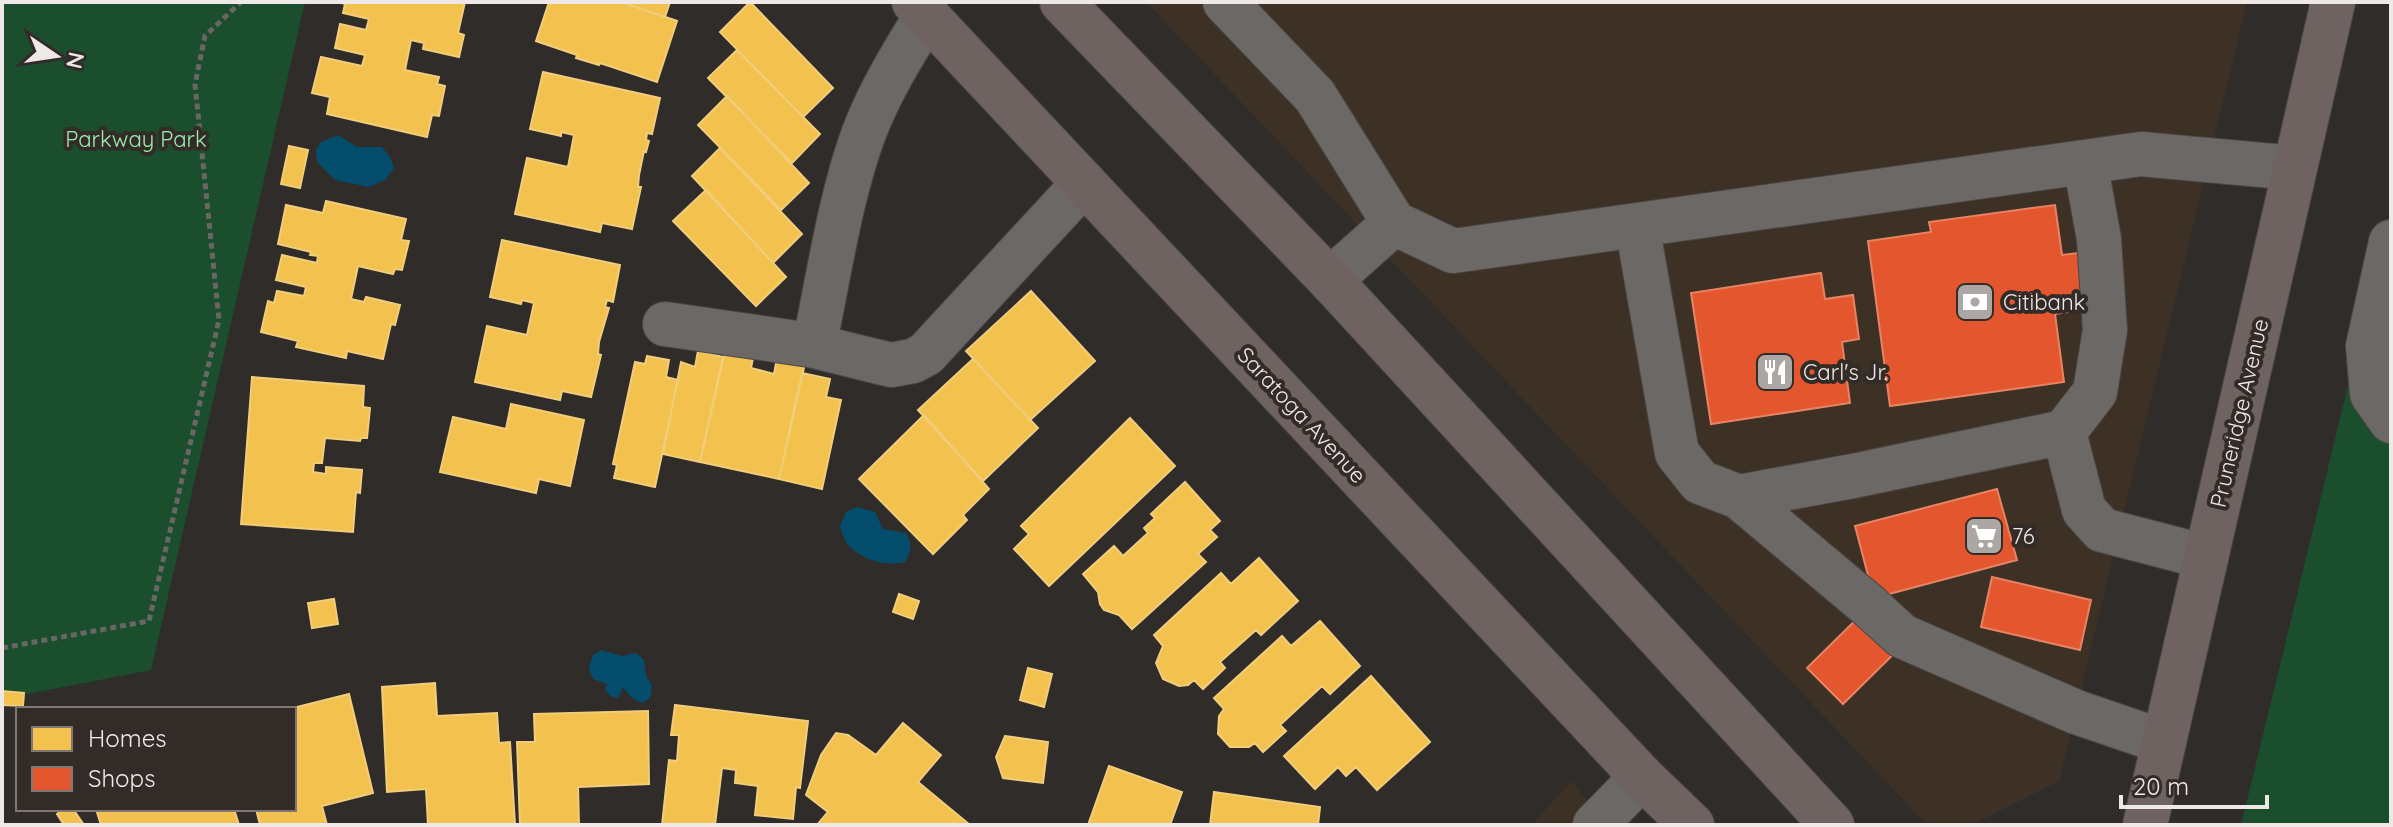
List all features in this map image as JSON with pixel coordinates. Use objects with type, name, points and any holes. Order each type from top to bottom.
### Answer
[{"type":"main road","points":[[1062,2],[1330,280],[1832,825]]},
{"type":"main road","name":"Pruneridge Avenue","points":[[2145,825],[2333,2]]},
{"type":"main road","name":"Saratoga Avenue","points":[[920,9],[1642,777],[1692,825]]},
{"type":"street","points":[[1225,2],[1315,96],[1394,223],[1453,251],[2141,154],[2294,168]]},
{"type":"street","points":[[814,346],[848,188],[865,130],[920,9]]},
{"type":"street","points":[[1739,497],[2064,432],[2095,392],[2105,330],[2099,239],[2085,162]]},
{"type":"street","points":[[665,324],[814,346],[891,365],[913,361],[926,354],[1084,183]]},
{"type":"street","points":[[1330,280],[1394,223]]},
{"type":"street","points":[[1637,225],[1677,453],[1700,482],[1739,497],[1902,636],[2076,712],[2164,742]]},
{"type":"street","points":[[2391,242],[2368,346],[2372,394],[2391,421]]},
{"type":"street","points":[[2064,432],[2084,510],[2102,530],[2206,557]]},
{"type":"street","points":[[1595,825],[1642,777]]},
{"type":"path","points":[[2,648],[149,621],[219,320],[195,84],[205,36],[241,2]]},
{"type":"shaded area","points":[[1146,2],[2247,2],[2059,781],[1971,825],[1927,825]]},
{"type":"shaded area","points":[[1571,781],[1608,825],[1532,825]]},
{"type":"green space","name":"Parkway Park","points":[[2,2],[305,2],[151,670],[2,699]]},
{"type":"green space","points":[[2391,209],[2391,825],[2241,825]]},
{"type":"water","points":[[338,135],[357,147],[382,147],[394,168],[385,180],[369,187],[335,180],[317,162],[316,150],[321,142]]},
{"type":"water","points":[[857,507],[875,512],[883,529],[906,533],[910,548],[905,562],[890,564],[875,561],[860,555],[848,545],[840,526],[846,512]]},
{"type":"water","points":[[601,650],[622,656],[636,653],[644,660],[646,676],[652,686],[650,698],[642,703],[631,697],[623,687],[618,698],[610,696],[605,689],[607,684],[593,679],[589,668],[593,655]]},
{"type":"building: Homes","points":[[338,2],[465,2],[458,33],[464,35],[459,57],[423,49],[424,43],[411,40],[405,70],[439,77],[437,84],[445,86],[439,116],[432,115],[427,137],[327,114],[330,97],[312,93],[321,57],[362,66],[365,55],[335,48],[340,24],[366,30],[369,19],[343,13],[345,4]]},
{"type":"building: Homes","points":[[549,2],[621,2],[677,21],[657,82],[576,58],[577,55],[536,41]]},
{"type":"building: Homes","points":[[621,2],[670,2],[665,17]]},
{"type":"building: Homes","points":[[750,2],[833,88],[803,117],[720,32]]},
{"type":"building: Homes","points":[[737,50],[820,134],[792,163],[708,78]]},
{"type":"building: Homes","points":[[543,72],[660,98],[652,134],[647,133],[646,140],[649,141],[639,175],[638,187],[641,187],[632,229],[602,223],[600,232],[515,214],[527,158],[568,167],[574,135],[561,132],[561,136],[530,129]]},
{"type":"building: Homes","points":[[727,96],[809,183],[781,210],[698,125]]},
{"type":"building: Homes","points":[[289,146],[308,150],[300,188],[281,184]]},
{"type":"building: Homes","points":[[720,148],[802,234],[773,263],[692,176]]},
{"type":"building: Homes","points":[[706,190],[786,277],[756,306],[673,221]]},
{"type":"building: Homes","points":[[326,201],[406,219],[401,240],[409,241],[402,270],[395,269],[393,274],[358,266],[351,299],[364,302],[366,297],[400,305],[395,325],[391,324],[383,359],[347,351],[346,358],[296,347],[298,341],[261,332],[268,301],[274,303],[277,291],[304,296],[306,287],[276,280],[282,255],[317,263],[318,256],[310,255],[311,252],[278,244],[286,205],[323,213]]},
{"type":"building: Homes","points":[[502,240],[620,265],[613,302],[607,300],[605,307],[609,308],[599,342],[598,354],[601,355],[591,397],[562,391],[560,400],[475,382],[487,326],[527,335],[534,303],[522,300],[521,304],[490,297]]},
{"type":"building: Homes","points":[[1031,291],[1095,361],[1030,420],[966,351]]},
{"type":"building: Homes","points":[[726,346],[754,353],[751,368],[774,374],[777,358],[805,363],[779,479],[700,462]]},
{"type":"building: Homes","points":[[698,351],[723,357],[700,462],[663,454],[681,362],[695,367]]},
{"type":"building: Homes","points":[[647,356],[669,360],[666,377],[678,380],[655,487],[614,478],[617,465],[613,464],[635,362],[645,364]]},
{"type":"building: Homes","points":[[973,359],[1038,428],[983,481],[918,410]]},
{"type":"building: Homes","points":[[802,373],[830,379],[826,397],[841,400],[822,489],[779,479]]},
{"type":"building: Homes","points":[[252,377],[364,386],[363,407],[370,408],[367,438],[360,441],[325,438],[322,463],[314,463],[313,472],[326,474],[326,467],[362,470],[360,493],[356,492],[353,532],[241,524]]},
{"type":"building: Homes","points":[[511,404],[584,420],[570,486],[539,479],[536,493],[440,472],[453,417],[506,429]]},
{"type":"building: Homes","points":[[924,415],[989,489],[963,515],[967,520],[933,554],[859,479]]},
{"type":"building: Homes","points":[[1130,418],[1175,466],[1049,586],[1014,549],[1029,534],[1021,526]]},
{"type":"building: Homes","points":[[1185,482],[1220,521],[1210,530],[1217,537],[1198,554],[1206,562],[1132,629],[1119,615],[1104,610],[1098,592],[1083,574],[1114,546],[1123,556],[1148,533],[1144,528],[1155,518],[1151,514]]},
{"type":"building: Homes","points":[[1259,558],[1298,601],[1261,635],[1256,630],[1220,662],[1225,668],[1203,689],[1194,680],[1188,685],[1179,686],[1163,679],[1156,663],[1163,646],[1154,635],[1221,573],[1231,584]]},
{"type":"building: Homes","points":[[899,594],[919,601],[913,619],[893,612]]},
{"type":"building: Homes","points":[[334,599],[338,624],[312,628],[308,603]]},
{"type":"building: Homes","points":[[1320,621],[1360,666],[1330,694],[1322,686],[1280,725],[1286,731],[1263,752],[1255,743],[1249,747],[1230,747],[1218,734],[1219,716],[1224,709],[1214,698],[1282,636],[1291,646]]},
{"type":"building: Homes","points":[[1028,668],[1052,674],[1044,707],[1020,700]]},
{"type":"building: Homes","points":[[1371,676],[1430,742],[1377,790],[1356,767],[1346,776],[1338,767],[1315,789],[1284,756]]},
{"type":"building: Homes","points":[[435,683],[437,716],[497,713],[499,743],[510,742],[515,825],[428,825],[426,789],[387,792],[382,687]]},
{"type":"building: Homes","points":[[2,691],[24,693],[23,706],[2,705]]},
{"type":"building: Homes","points":[[349,694],[373,793],[322,806],[327,825],[260,825],[256,811],[296,811],[296,707]]},
{"type":"building: Homes","points":[[675,705],[808,721],[793,819],[755,815],[758,786],[735,783],[736,770],[722,768],[715,825],[662,825],[669,760],[677,761],[679,735],[671,735]]},
{"type":"building: Homes","points":[[648,711],[649,784],[578,787],[579,825],[520,825],[517,742],[535,742],[534,714]]},
{"type":"building: Homes","points":[[903,723],[941,755],[918,782],[970,825],[817,825],[828,812],[806,795],[821,755],[836,733],[848,735],[876,755]]},
{"type":"building: Homes","points":[[1005,736],[1048,742],[1043,783],[1003,778],[996,757]]},
{"type":"building: Homes","points":[[1109,766],[1182,792],[1170,825],[1088,825]]},
{"type":"building: Homes","points":[[1214,792],[1320,807],[1318,825],[1210,825]]},
{"type":"building: Homes","points":[[74,811],[84,825],[64,825],[57,814]]},
{"type":"building: Homes","points":[[97,811],[235,811],[239,825],[101,825]]},
{"type":"building: Shops","name":"Citibank","points":[[2055,205],[2062,255],[2078,253],[2082,291],[2073,293],[2075,311],[2055,314],[2064,382],[1890,406],[1868,241],[1931,232],[1929,222]]},
{"type":"building: Shops","name":"Carl's Jr.","points":[[1821,273],[1825,299],[1853,295],[1859,339],[1842,342],[1850,403],[1711,424],[1691,293]]},
{"type":"building: Shops","points":[[1997,489],[2017,560],[1874,598],[1855,526]]},
{"type":"building: Shops","points":[[1992,577],[2091,600],[2080,650],[1981,627]]},
{"type":"building: Shops","points":[[1880,596],[1916,632],[1843,704],[1807,668]]},
{"type":"place","name":"Citibank","points":[[1975,302]]},
{"type":"place","name":"Carl's Jr.","points":[[1775,372]]},
{"type":"place","name":"76","points":[[1984,536]]}]
